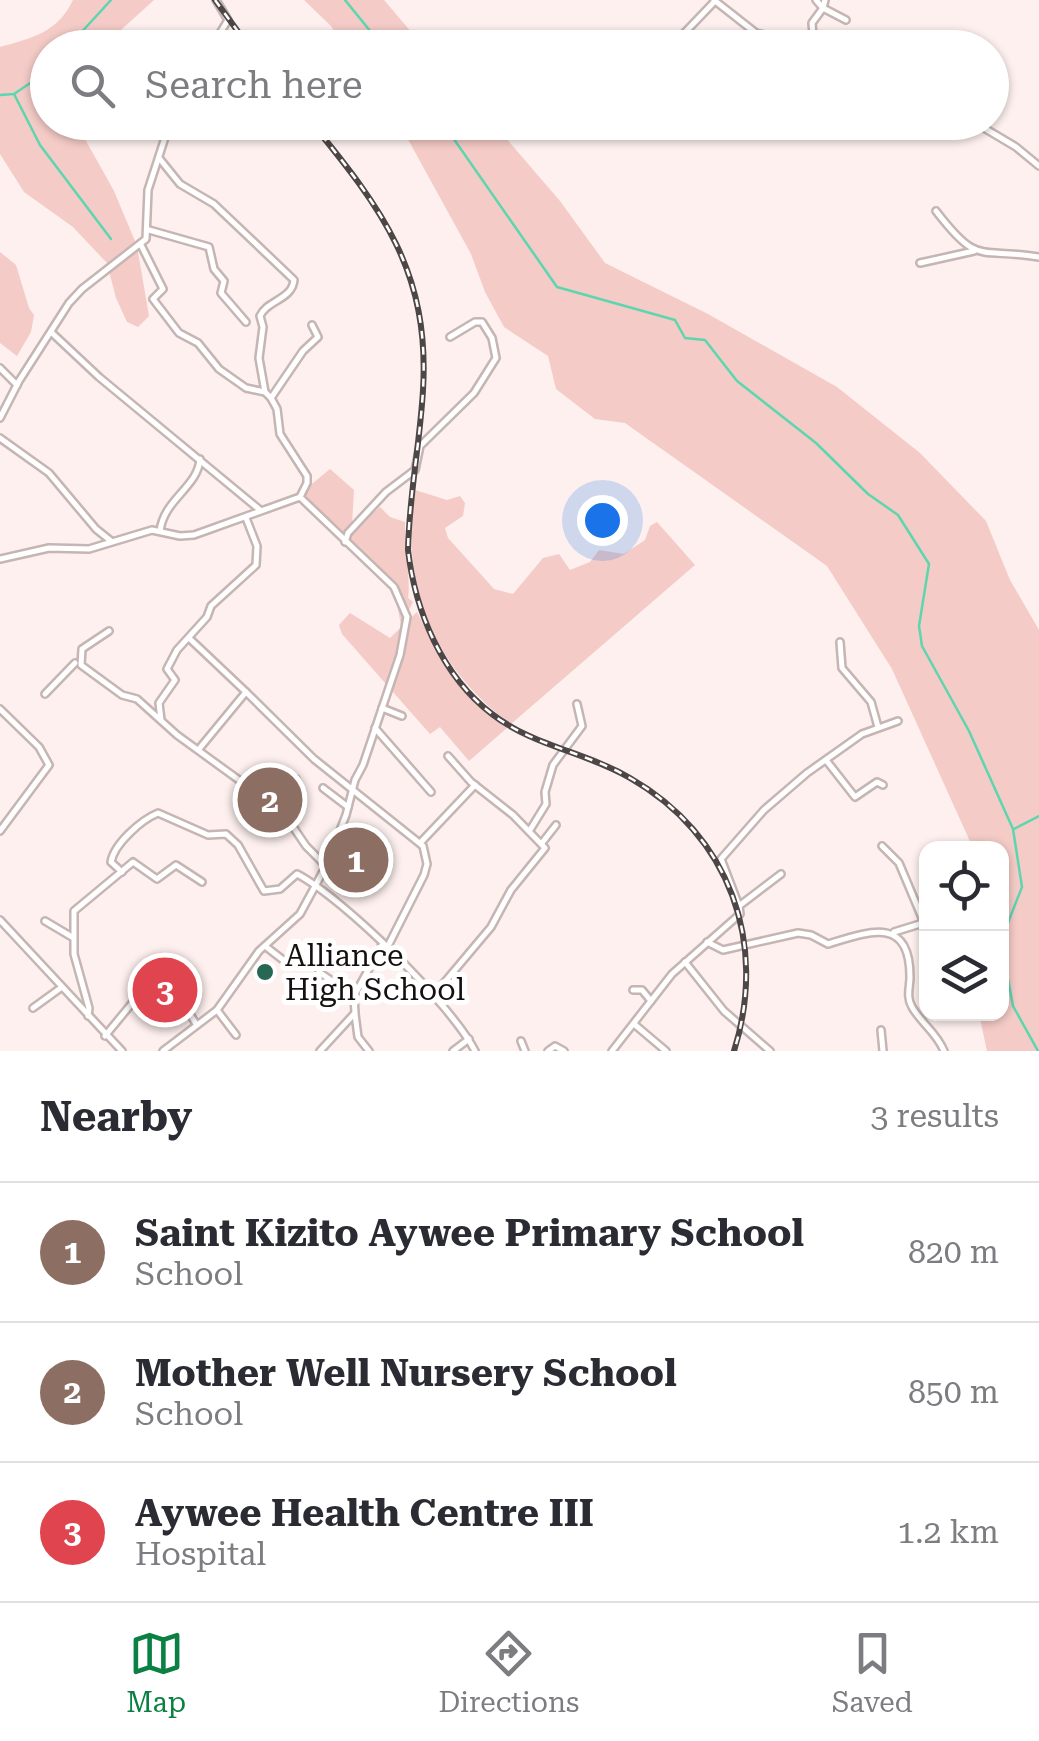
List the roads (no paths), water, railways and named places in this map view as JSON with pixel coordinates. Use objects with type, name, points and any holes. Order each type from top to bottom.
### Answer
[{"type":"street","points":[[216,0],[228,20],[222,30]]},
{"type":"street","points":[[816,0],[846,20]]},
{"type":"street","points":[[688,30],[718,1],[752,30]]},
{"type":"street","points":[[813,30],[812,23],[824,4]]},
{"type":"street","points":[[0,418],[17,385],[82,289],[140,245],[148,230],[146,201],[164,140]]},
{"type":"street","points":[[1004,140],[1039,166]]},
{"type":"street","points":[[158,158],[178,182],[200,199],[214,204],[294,280],[293,288],[260,316],[263,329],[259,358],[265,392]]},
{"type":"street","points":[[936,211],[949,230],[974,251]]},
{"type":"street","points":[[148,230],[208,247],[214,268],[224,281],[222,295],[246,322]]},
{"type":"street","points":[[0,559],[49,548],[89,549],[143,531],[188,536],[300,497],[308,483],[280,434],[277,409],[271,398],[265,392],[246,388],[218,369],[198,342],[182,336],[170,324],[153,299],[163,290],[140,245]]},
{"type":"street","points":[[920,263],[974,251],[1039,257]]},
{"type":"street","points":[[345,542],[346,536],[385,493],[415,470],[420,446],[474,393],[496,358],[492,338],[482,322],[450,337]]},
{"type":"street","points":[[271,398],[303,351],[318,337],[312,324]]},
{"type":"street","points":[[52,332],[260,510]]},
{"type":"street","points":[[0,368],[17,385]]},
{"type":"street","points":[[0,438],[49,473],[111,541]]},
{"type":"street","points":[[160,532],[162,516],[198,470],[200,459]]},
{"type":"street","points":[[163,1051],[217,1010],[265,946],[300,914],[317,886],[348,808],[404,640],[407,618],[394,588],[300,497]]},
{"type":"street","points":[[162,721],[159,703],[175,680],[168,668],[177,650],[205,620],[211,606],[254,568],[257,546],[246,518]]},
{"type":"street","points":[[110,631],[82,650],[81,665],[118,692],[138,699],[243,786],[283,812],[306,846],[326,866]]},
{"type":"street","points":[[189,638],[352,792],[421,842],[427,868],[354,996],[358,1037],[370,1051]]},
{"type":"street","points":[[840,642],[842,668],[871,702],[878,727]]},
{"type":"street","points":[[44,694],[75,663]]},
{"type":"street","points":[[199,749],[246,692]]},
{"type":"street","points":[[530,830],[544,808],[553,765],[582,726],[577,704]]},
{"type":"street","points":[[382,708],[402,716]]},
{"type":"street","points":[[0,709],[39,747],[49,765],[0,831]]},
{"type":"street","points":[[612,1051],[684,962],[740,914],[721,859],[766,808],[826,760],[878,727],[898,721]]},
{"type":"street","points":[[375,728],[431,792]]},
{"type":"street","points":[[434,996],[498,918],[511,890],[544,851],[542,842],[530,830],[448,756]]},
{"type":"street","points":[[826,760],[855,797],[877,782],[883,786]]},
{"type":"street","points":[[292,824],[300,788],[296,779]]},
{"type":"street","points":[[421,842],[476,785]]},
{"type":"street","points":[[323,788],[348,808]]},
{"type":"street","points":[[122,872],[111,862],[112,854],[140,823],[158,813],[179,825],[230,838],[264,891],[278,890],[297,874],[317,886],[434,996],[475,1051]]},
{"type":"street","points":[[542,842],[556,826]]},
{"type":"street","points":[[882,846],[899,863],[919,906]]},
{"type":"street","points":[[88,1016],[72,937],[73,912],[132,862],[159,879],[176,865],[202,882]]},
{"type":"street","points":[[738,906],[781,874]]},
{"type":"street","points":[[0,920],[122,1051]]},
{"type":"street","points":[[45,920],[72,937]]},
{"type":"street","points":[[891,934],[919,922]]},
{"type":"street","points":[[707,942],[722,950],[798,933],[828,944],[865,934],[900,937],[906,946],[912,1007],[944,1051]]},
{"type":"street","points":[[265,946],[287,963]]},
{"type":"street","points":[[684,962],[724,1011],[770,1051]]},
{"type":"street","points":[[319,972],[354,996]]},
{"type":"street","points":[[178,980],[176,991],[196,1024]]},
{"type":"street","points":[[32,1008],[62,987]]},
{"type":"street","points":[[632,990],[642,990],[651,1000]]},
{"type":"street","points":[[105,1036],[133,1002]]},
{"type":"street","points":[[217,1010],[236,1035]]},
{"type":"street","points":[[320,1051],[354,1014]]},
{"type":"street","points":[[640,1016],[642,1027]]},
{"type":"street","points":[[634,1023],[666,1051]]},
{"type":"street","points":[[881,1030],[883,1051]]},
{"type":"street","points":[[453,1051],[468,1039]]},
{"type":"street","points":[[521,1041],[526,1051]]},
{"type":"street","points":[[548,1051],[555,1046],[564,1051]]},
{"type":"waterway","points":[[84,30],[111,0]]},
{"type":"waterway","points":[[345,0],[369,30]]},
{"type":"waterway","points":[[0,95],[14,94],[30,83]]},
{"type":"waterway","points":[[14,94],[30,125]]},
{"type":"waterway","points":[[37,140],[111,239]]},
{"type":"waterway","points":[[455,140],[557,287],[675,320],[685,338],[705,340],[737,381],[816,443],[868,494],[898,515],[929,564],[919,626],[922,646],[969,731],[1013,829],[1022,887],[1005,931]]},
{"type":"waterway","points":[[1014,829],[1039,816]]},
{"type":"waterway","points":[[1009,985],[1013,1006],[1038,1051]]},
{"type":"railway","points":[[215,0],[237,30]]},
{"type":"railway","points":[[325,140],[359,184],[396,244],[418,311],[423,390],[408,550],[424,619],[459,681],[492,714],[525,734],[630,778],[665,802],[716,861],[732,895],[742,932],[746,971],[734,1051]]},
{"type":"place","name":"Mother Well Nursery School","points":[[270,800]]},
{"type":"place","name":"Saint Kizito Aywee Primary School","points":[[356,860]]},
{"type":"place","name":"Alliance High School","points":[[265,972]]},
{"type":"place","name":"Aywee Health Centre III","points":[[165,990]]}]
